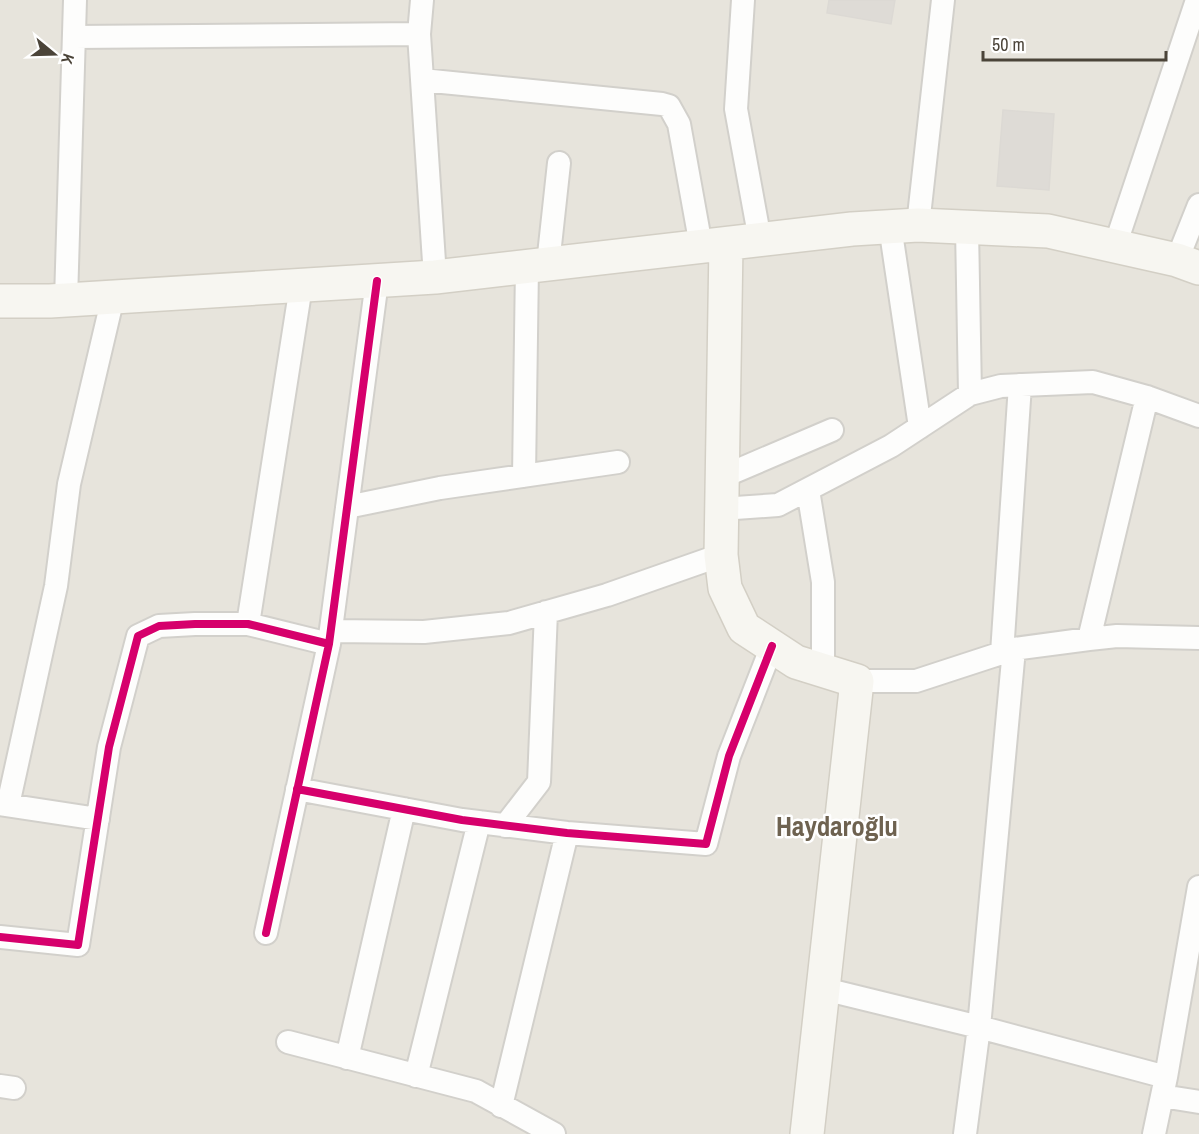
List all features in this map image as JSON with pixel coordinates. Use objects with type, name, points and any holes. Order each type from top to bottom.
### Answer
[{"type":"main road","points":[[0,301],[66,300],[435,277],[904,225],[1048,231],[1188,264]]},
{"type":"main road","points":[[714,245],[722,477],[721,555],[725,588],[744,628],[796,662],[857,681],[807,1134]]},
{"type":"street","points":[[66,300],[75,0]]},
{"type":"street","points":[[422,0],[419,34],[435,277]]},
{"type":"street","points":[[743,0],[736,109],[760,240]]},
{"type":"street","points":[[920,427],[904,225],[943,0]]},
{"type":"street","points":[[1115,246],[1197,0]]},
{"type":"street","points":[[74,37],[419,34]]},
{"type":"street","points":[[422,80],[669,106],[679,124],[714,245]]},
{"type":"street","points":[[524,476],[538,265],[559,163]]},
{"type":"street","points":[[1188,264],[1199,205]]},
{"type":"street","points":[[967,228],[970,394]]},
{"type":"street","points":[[266,933],[330,638],[377,281]]},
{"type":"street","points":[[248,624],[301,286]]},
{"type":"street","points":[[98,819],[4,805],[56,586],[69,484],[113,297]]},
{"type":"street","points":[[721,509],[778,505],[891,446],[970,394],[1001,386],[1093,382],[1199,416]]},
{"type":"street","points":[[965,1134],[979,1027],[1008,651],[1020,385]]},
{"type":"street","points":[[1089,639],[1147,398]]},
{"type":"street","points":[[722,477],[832,430]]},
{"type":"street","points":[[347,507],[440,488],[618,462]]},
{"type":"street","points":[[808,490],[823,582],[823,670]]},
{"type":"street","points":[[0,937],[78,945],[109,747],[138,636],[159,626],[195,624],[248,624],[330,638],[424,632],[508,623],[607,595],[721,555]]},
{"type":"street","points":[[505,826],[539,782],[546,612]]},
{"type":"street","points":[[857,681],[916,681],[1008,651],[1089,639],[1117,636],[1199,638]]},
{"type":"street","points":[[297,789],[505,826],[706,844],[729,756],[772,646]]},
{"type":"street","points":[[347,1058],[404,809]]},
{"type":"street","points":[[416,1076],[479,822]]},
{"type":"street","points":[[501,1106],[567,833]]},
{"type":"street","points":[[1154,1134],[1199,887]]},
{"type":"street","points":[[824,988],[979,1027],[1164,1086],[1199,1102]]},
{"type":"street","points":[[288,1042],[476,1091],[542,1131]]},
{"type":"shaded area","points":[[0,0],[1199,0],[1199,1134],[0,1134]]},
{"type":"building","points":[[829,0],[895,0],[891,24],[827,13]]},
{"type":"building","points":[[1003,110],[1054,114],[1049,190],[997,186]]},
{"type":"cycle path","points":[[266,933],[329,644],[377,281]]},
{"type":"cycle path","points":[[0,937],[78,945],[109,747],[138,636],[159,626],[248,624],[329,644]]},
{"type":"cycle path","points":[[297,789],[462,820],[567,833],[706,844],[729,756],[772,646]]},
{"type":"district","name":"Haydaroğlu","points":[[837,826]]}]
